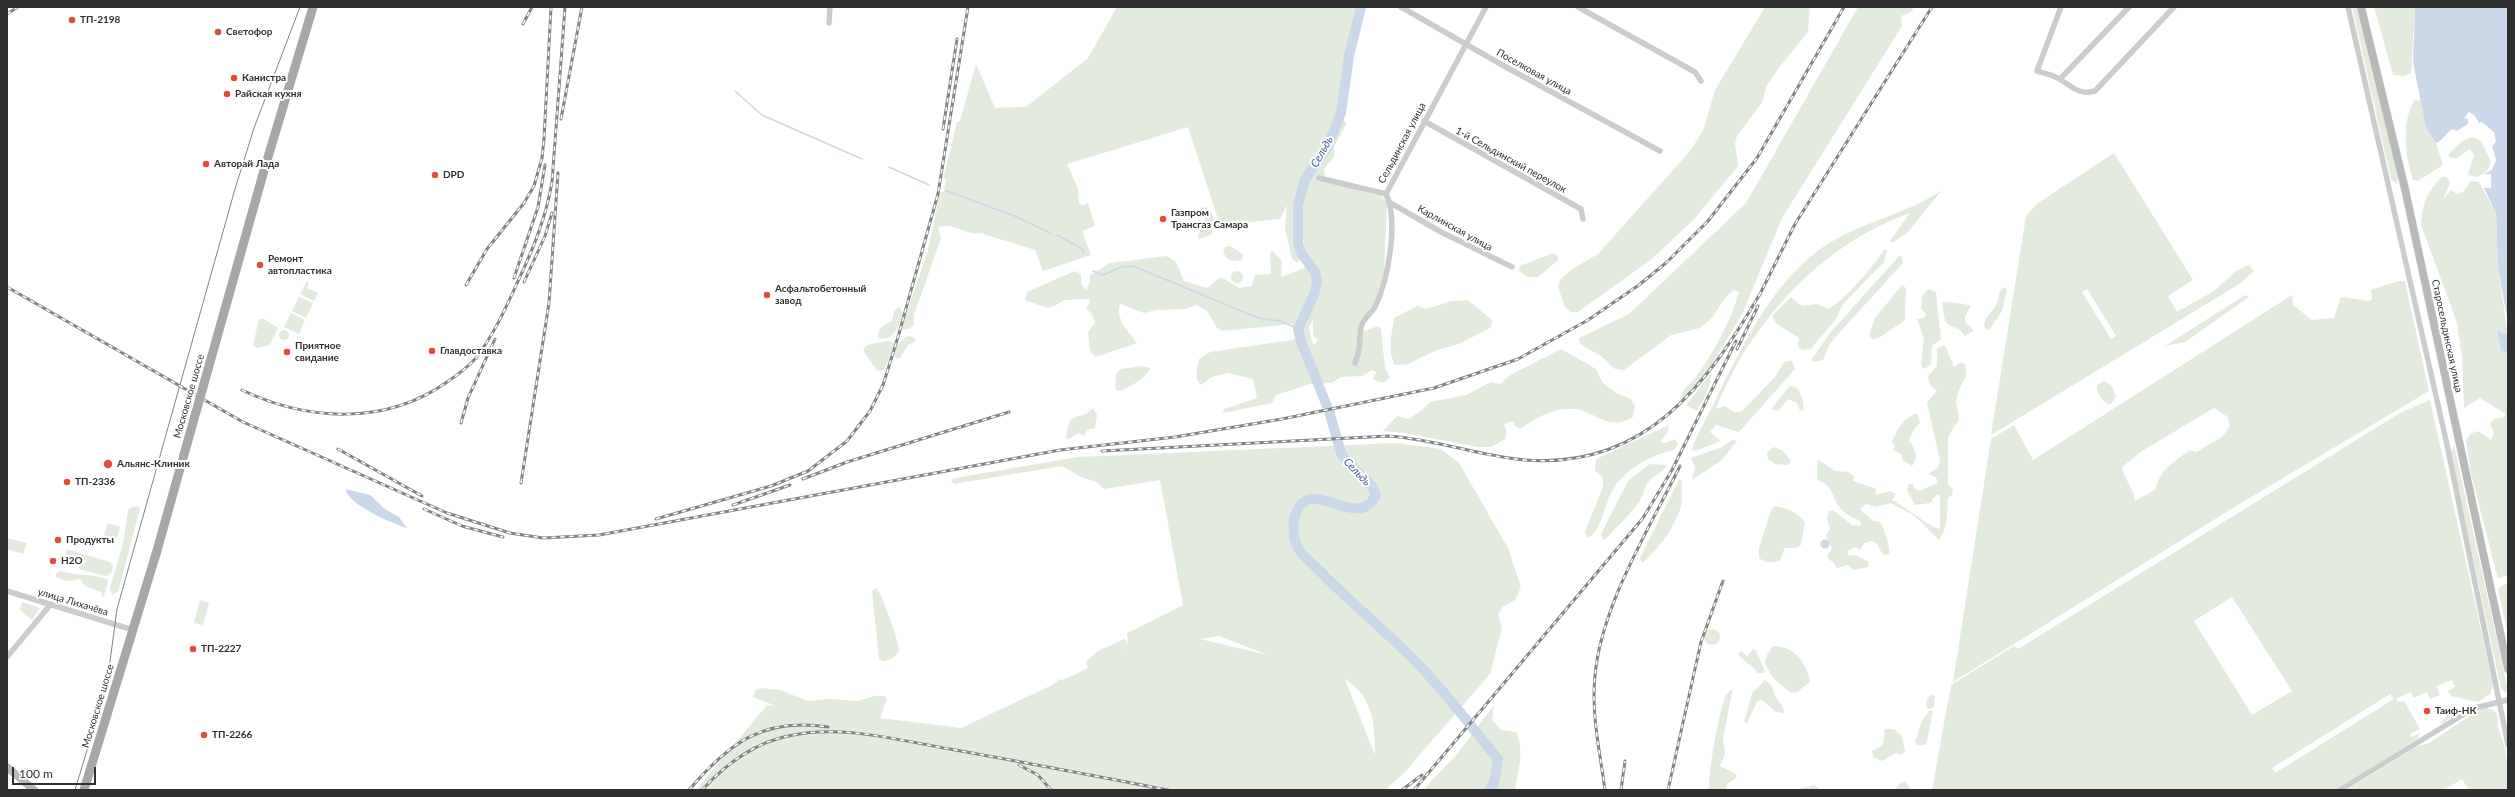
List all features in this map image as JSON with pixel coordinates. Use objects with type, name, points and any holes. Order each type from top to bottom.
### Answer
[{"type":"main road","name":"Московское шоссе","points":[[84,790],[156,554],[265,167],[313,7]]},
{"type":"main road","name":"Старосельдинская улица","points":[[2361,7],[2406,195],[2508,670]]},
{"type":"main road","points":[[7,767],[34,790]]},
{"type":"street","points":[[830,7],[830,22]]},
{"type":"street","name":"Поселковая улица","points":[[1401,7],[1660,151]]},
{"type":"street","name":"Сельдинская улица","points":[[1355,363],[1362,339],[1362,327],[1364,320],[1374,308],[1386,278],[1390,232],[1390,202],[1386,194],[1486,7]]},
{"type":"street","points":[[1578,7],[1696,72],[1701,82]]},
{"type":"street","points":[[2061,7],[2037,71],[2060,79],[2075,91],[2086,93],[2096,90],[2174,7]]},
{"type":"street","points":[[2060,79],[2128,7]]},
{"type":"street","points":[[2348,7],[2446,440],[2508,745]]},
{"type":"street","name":"1-й Сельдинский переулок","points":[[1424,121],[1581,209],[1582,219]]},
{"type":"street","points":[[1319,178],[1386,194]]},
{"type":"street","name":"Карлинская улица","points":[[1390,202],[1441,232],[1512,266]]},
{"type":"street","name":"улица Лихачёва","points":[[7,590],[133,630]]},
{"type":"street","points":[[7,657],[51,604]]},
{"type":"street","points":[[2340,790],[2474,708],[2508,700]]},
{"type":"shaded area","points":[[1117,7],[1361,7],[1349,56],[1341,113],[1342,119],[1347,123],[1334,147],[1334,157],[1324,169],[1325,176],[1319,180],[1381,196],[1387,203],[1384,276],[1373,307],[1363,318],[1359,337],[1364,331],[1378,326],[1381,329],[1385,368],[1390,377],[1386,382],[1379,382],[1373,379],[1376,372],[1372,370],[1362,376],[1341,377],[1332,383],[1310,384],[1276,395],[1272,403],[1223,413],[1224,409],[1257,398],[1253,379],[1228,373],[1212,377],[1201,385],[1197,380],[1199,359],[1210,352],[1292,340],[1295,338],[1292,324],[1222,331],[1217,328],[1207,311],[1196,305],[1185,309],[1156,310],[1144,313],[1120,304],[1119,315],[1121,320],[1137,343],[1096,357],[1090,351],[1088,332],[1095,323],[1092,314],[1086,308],[1090,302],[1089,299],[1064,300],[1053,307],[1047,308],[1025,300],[1027,292],[1075,271],[1081,274],[1081,284],[1086,290],[1090,282],[1090,275],[1110,263],[1167,256],[1176,262],[1184,281],[1207,288],[1220,277],[1240,288],[1252,286],[1255,275],[1271,274],[1270,253],[1273,251],[1282,261],[1281,277],[1307,267],[1311,260],[1304,245],[1302,226],[1306,191],[1298,206],[1296,222],[1296,230],[1302,254],[1298,263],[1292,259],[1285,228],[1287,205],[1280,219],[1220,225],[1188,127],[1067,164],[1078,189],[1079,203],[1082,206],[1088,203],[1095,226],[1082,231],[1091,255],[1043,271],[1035,250],[980,233],[970,232],[954,227],[943,226],[938,228],[941,238],[914,315],[914,325],[909,329],[901,330],[928,250],[940,193],[944,191],[946,179],[943,179],[957,122],[960,121],[976,64],[995,108],[1026,107],[1088,58]],"holes":[[[1313,320],[1313,336],[1318,339],[1315,345],[1312,343],[1309,327]]]},
{"type":"shaded area","points":[[1765,7],[1810,7],[1808,32],[1778,69],[1766,87],[1763,101],[1737,136],[1735,143],[1738,166],[1695,218],[1652,259],[1578,312],[1571,312],[1565,307],[1558,287],[1560,280],[1572,269],[1598,254],[1690,151],[1703,131],[1715,90]]},
{"type":"shaded area","points":[[1858,7],[1914,7],[1911,12],[1901,16],[1902,26],[1782,218],[1743,312],[1707,373],[1690,393],[1680,400],[1684,390],[1704,366],[1716,346],[1732,313],[1739,292],[1733,290],[1722,302],[1713,317],[1700,328],[1671,335],[1624,370],[1615,369],[1601,356],[1580,344],[1579,338],[1629,314],[1746,203]]},
{"type":"shaded area","points":[[2352,7],[2359,7],[2398,177],[2397,184],[2391,179]]},
{"type":"shaded area","points":[[2374,7],[2415,7],[2411,73],[2404,76],[2393,75]]},
{"type":"shaded area","points":[[2414,100],[2421,101],[2426,128],[2436,143],[2443,165],[2418,181],[2413,180],[2406,149],[2407,120]]},
{"type":"shaded area","points":[[2473,137],[2481,141],[2491,162],[2487,171],[2477,177],[2468,175],[2474,155],[2470,149],[2457,158],[2451,158],[2448,155],[2462,141]]},
{"type":"shaded area","points":[[2114,153],[2193,280],[2168,296],[2177,312],[2214,291],[2236,271],[2249,265],[2254,271],[2241,283],[1991,435],[2026,216],[2038,203]],"holes":[[[2087,289],[2116,336],[2111,339],[2082,292]]]},
{"type":"shaded area","points":[[2442,177],[2447,177],[2450,183],[2443,199],[2451,190],[2457,194],[2463,192],[2471,181],[2479,182],[2496,213],[2498,268],[2508,335],[2497,330],[2501,351],[2508,353],[2508,575],[2498,579],[2471,474],[2466,441],[2470,434],[2478,431],[2491,440],[2494,433],[2490,423],[2494,419],[2502,418],[2506,414],[2480,398],[2464,408],[2462,358],[2457,323],[2421,225],[2426,199]]},
{"type":"shaded area","points":[[1942,190],[1908,232],[1892,243],[1890,241],[1910,213],[1877,227],[1847,245],[1818,266],[1792,290],[1769,317],[1748,346],[1716,409],[1725,406],[1734,412],[1741,412],[1775,377],[1784,362],[1792,361],[1795,369],[1739,432],[1716,425],[1710,432],[1721,441],[1695,451],[1691,450],[1751,332],[1781,287],[1799,267],[1819,250],[1840,237],[1905,210],[1930,198]]},
{"type":"shaded area","points":[[1206,207],[1212,213],[1214,220],[1211,235],[1198,239],[1199,231],[1206,226],[1202,208]]},
{"type":"shaded area","points":[[1230,246],[1243,254],[1242,260],[1232,261],[1226,257],[1223,251],[1225,247]]},
{"type":"shaded area","points":[[1884,250],[1887,250],[1884,262],[1846,301],[1840,309],[1838,316],[1811,349],[1802,350],[1798,346],[1799,338],[1777,324],[1772,316],[1791,297],[1802,306],[1817,304],[1828,309],[1835,305],[1858,282]]},
{"type":"shaded area","points":[[1553,253],[1558,256],[1558,260],[1538,277],[1527,277],[1519,270],[1520,266]]},
{"type":"shaded area","points":[[1899,256],[1902,257],[1903,263],[1829,345],[1823,360],[1814,362],[1811,360],[1830,333]]},
{"type":"shaded area","points":[[1235,271],[1239,271],[1243,277],[1239,283],[1235,283],[1231,279],[1231,275]]},
{"type":"shaded area","points":[[307,281],[309,282],[307,288],[318,293],[314,301],[300,294]]},
{"type":"shaded area","points":[[2398,281],[2405,281],[2429,391],[2236,506],[1953,682],[1991,439],[2014,425],[2033,460],[2292,295],[2293,305],[2312,320],[2334,318],[2341,297],[2369,301],[2372,299],[2371,290]],"holes":[[[2214,408],[2228,417],[2230,426],[2222,437],[2196,452],[2190,450],[2179,458],[2164,471],[2156,489],[2135,501],[2133,492],[2122,467],[2142,451]]]},
{"type":"shaded area","points":[[1902,285],[1906,288],[1905,320],[1879,338],[1872,339],[1869,335],[1875,318]]},
{"type":"shaded area","points":[[2004,287],[2007,290],[2002,311],[1990,329],[1986,330],[1984,323],[1985,320],[1996,305],[2000,293]]},
{"type":"shaded area","points":[[1929,289],[1936,292],[1941,339],[1932,346],[1931,365],[1923,369],[1921,364],[1924,339],[1917,319],[1924,318],[1926,314],[1921,308],[1922,296]]},
{"type":"shaded area","points":[[2245,295],[2249,297],[2185,342],[2165,346]]},
{"type":"shaded area","points":[[299,297],[313,303],[306,318],[292,311]]},
{"type":"shaded area","points":[[1468,300],[1493,321],[1490,328],[1459,344],[1437,350],[1408,364],[1395,365],[1391,354],[1391,336],[1394,318],[1417,306],[1426,309],[1451,301]]},
{"type":"shaded area","points":[[1942,302],[1971,306],[1965,316],[1965,323],[1972,328],[1973,331],[1965,336],[1959,329],[1950,326],[1945,321]]},
{"type":"shaded area","points":[[899,307],[903,313],[896,331],[889,337],[884,339],[879,338],[878,335],[880,329],[892,321],[894,311]]},
{"type":"shaded area","points":[[291,313],[305,320],[299,334],[284,327]]},
{"type":"shaded area","points":[[259,319],[264,319],[278,328],[270,345],[257,348],[253,345]]},
{"type":"shaded area","points":[[284,330],[289,335],[284,340],[279,335]]},
{"type":"shaded area","points":[[908,336],[914,337],[916,341],[908,345],[900,358],[896,359],[894,352],[895,349],[902,340]]},
{"type":"shaded area","points":[[889,341],[894,344],[888,362],[883,370],[877,371],[863,350],[867,345]]},
{"type":"shaded area","points":[[1945,345],[1954,367],[1960,363],[1965,364],[1966,376],[1958,392],[1956,402],[1959,419],[1948,437],[1948,485],[1953,489],[1952,495],[1948,498],[1946,520],[1942,536],[1939,540],[1915,516],[1891,503],[1876,507],[1866,504],[1860,509],[1873,521],[1880,522],[1887,538],[1889,554],[1883,555],[1877,544],[1872,541],[1864,543],[1860,550],[1855,547],[1847,551],[1849,556],[1855,555],[1869,562],[1868,567],[1854,570],[1848,565],[1837,568],[1833,562],[1828,559],[1828,554],[1832,549],[1826,536],[1830,528],[1827,519],[1828,512],[1833,510],[1852,525],[1861,526],[1860,521],[1840,508],[1827,486],[1817,480],[1817,461],[1819,460],[1835,471],[1848,472],[1854,476],[1853,481],[1876,489],[1876,495],[1891,491],[1896,494],[1892,500],[1931,525],[1940,529],[1940,496],[1937,494],[1930,503],[1915,505],[1907,490],[1909,484],[1913,484],[1914,488],[1919,491],[1938,483],[1936,477],[1928,474],[1938,468],[1940,461],[1927,402],[1937,391],[1930,386],[1928,376],[1937,366],[1937,349]]},
{"type":"shaded area","points":[[1561,349],[1596,369],[1602,382],[1616,393],[1631,399],[1635,406],[1633,417],[1617,423],[1605,421],[1580,410],[1557,410],[1535,419],[1522,428],[1516,427],[1513,421],[1504,424],[1507,433],[1505,439],[1491,447],[1478,447],[1403,433],[1383,431],[1397,416],[1409,419],[1430,402],[1466,395],[1491,382],[1500,384],[1510,375]]},
{"type":"shaded area","points":[[1142,366],[1150,368],[1141,379],[1122,390],[1118,391],[1115,389],[1116,373],[1121,369]]},
{"type":"shaded area","points":[[1710,375],[1712,375],[1706,396],[1697,411],[1686,405]]},
{"type":"shaded area","points":[[2104,381],[2112,386],[2116,397],[2110,405],[2102,399],[2097,391],[2097,385]]},
{"type":"shaded area","points":[[1790,386],[1797,388],[1802,397],[1804,410],[1800,411],[1797,403],[1788,399],[1778,411],[1771,409]]},
{"type":"shaded area","points":[[2430,400],[2493,684],[2490,694],[2478,702],[2451,696],[2448,691],[2455,687],[2452,680],[2436,686],[2440,695],[2430,699],[2427,692],[2414,698],[2411,692],[2396,699],[2398,702],[2404,701],[2420,729],[2410,734],[2412,737],[2420,733],[2417,739],[2336,790],[1932,790],[1951,685],[2014,646],[2018,649],[2400,413]],"holes":[[[2232,597],[2292,691],[2252,715],[2194,621]],[[2390,694],[2394,699],[2275,773],[2272,768]]]},
{"type":"shaded area","points":[[1093,408],[1097,415],[1095,428],[1087,430],[1084,437],[1079,433],[1069,439],[1066,438],[1072,419],[1088,413]]},
{"type":"shaded area","points":[[1917,413],[1920,423],[1914,429],[1909,440],[1916,456],[1912,466],[1902,460],[1902,455],[1893,450],[1895,446],[1892,441],[1904,421]]},
{"type":"shaded area","points":[[1669,425],[1668,432],[1660,442],[1665,443],[1675,439],[1678,444],[1674,450],[1646,460],[1637,465],[1621,479],[1610,495],[1599,525],[1588,538],[1585,532],[1603,487],[1603,477],[1595,471],[1596,459]]},
{"type":"shaded area","points":[[1732,440],[1737,441],[1722,460],[1692,480],[1695,467],[1691,458],[1722,447]]},
{"type":"shaded area","points":[[1395,443],[1441,449],[1459,463],[1508,548],[1521,587],[1515,600],[1502,607],[1498,615],[1502,628],[1490,674],[1403,774],[1388,787],[1389,790],[696,790],[767,705],[776,706],[753,697],[755,691],[761,688],[780,690],[808,701],[828,699],[858,701],[874,696],[884,696],[887,699],[880,718],[961,728],[1052,685],[1060,679],[1063,680],[1088,668],[1086,662],[1098,651],[1124,639],[1127,641],[1123,651],[1128,641],[1127,633],[1183,605],[1160,480],[1104,489],[1097,482],[1083,478],[1062,466],[954,484],[951,480],[955,478],[1078,457]],"holes":[[[1219,636],[1268,655],[1200,639]],[[1345,679],[1362,694],[1367,703],[1373,722],[1375,755]]]},
{"type":"shaded area","points":[[2454,445],[2508,690],[2506,693],[2501,689],[2453,464],[2451,452]]},
{"type":"shaded area","points":[[1774,447],[1783,451],[1791,461],[1788,465],[1775,464],[1768,459],[1767,452]]},
{"type":"shaded area","points":[[1650,464],[1667,465],[1649,481],[1641,499],[1635,507],[1606,539],[1603,540],[1601,534],[1628,481]]},
{"type":"shaded area","points":[[1679,479],[1682,481],[1682,497],[1681,506],[1675,522],[1666,537],[1642,563],[1640,558]]},
{"type":"shaded area","points":[[138,506],[140,509],[118,592],[112,595],[110,588],[123,544],[128,511],[130,508]]},
{"type":"shaded area","points":[[1774,506],[1791,511],[1805,522],[1801,545],[1797,548],[1785,548],[1780,560],[1770,562],[1759,558],[1759,548],[1771,510]]},
{"type":"shaded area","points":[[108,523],[120,527],[117,539],[104,535]]},
{"type":"shaded area","points":[[7,538],[27,543],[23,554],[7,549]]},
{"type":"shaded area","points":[[66,549],[110,562],[113,566],[112,572],[106,576],[79,569],[81,562],[65,556]]},
{"type":"shaded area","points":[[60,571],[72,574],[96,576],[108,580],[104,597],[102,597],[101,592],[85,586],[80,579],[67,581],[57,578],[55,574]]},
{"type":"shaded area","points":[[2508,584],[2508,636],[2498,590],[2502,585]]},
{"type":"shaded area","points":[[876,588],[882,598],[899,650],[893,658],[885,661],[879,659],[872,591]]},
{"type":"shaded area","points":[[200,600],[209,603],[203,625],[194,623]]},
{"type":"shaded area","points":[[22,602],[40,608],[32,620],[20,610]]},
{"type":"shaded area","points":[[1712,629],[1719,634],[1720,637],[1715,644],[1712,645],[1705,640],[1704,637],[1709,630]]},
{"type":"shaded area","points":[[1773,646],[1793,652],[1798,656],[1806,668],[1810,682],[1797,692],[1791,693],[1773,678],[1765,664],[1767,655]]},
{"type":"shaded area","points":[[1753,649],[1756,651],[1765,671],[1763,673],[1758,673],[1738,654],[1741,651],[1747,656]]},
{"type":"shaded area","points":[[1765,680],[1771,686],[1784,713],[1776,712],[1762,700],[1757,701],[1747,724],[1744,722],[1752,693]]},
{"type":"shaded area","points":[[1733,688],[1723,738],[1725,754],[1720,766],[1737,775],[1736,778],[1727,784],[1726,790],[1709,790],[1712,756],[1720,714],[1726,695]]},
{"type":"shaded area","points":[[1932,694],[1935,696],[1934,706],[1930,709],[1926,707],[1927,699]]},
{"type":"shaded area","points":[[1494,705],[1492,720],[1501,730],[1516,732],[1519,739],[1520,761],[1515,790],[1423,790],[1458,753]]},
{"type":"shaded area","points":[[2483,707],[2494,710],[2497,715],[2499,730],[2506,754],[2508,768],[2508,790],[2469,790],[2462,779],[2444,790],[2346,790],[2418,746],[2429,743]]},
{"type":"shaded area","points":[[2456,710],[2458,714],[2439,725],[2448,715]]},
{"type":"shaded area","points":[[1929,711],[1933,711],[1926,745],[1918,745],[1915,742],[1922,721]]},
{"type":"shaded area","points":[[1885,729],[1894,729],[1902,736],[1905,751],[1901,755],[1896,753],[1882,761],[1873,757],[1872,751],[1883,745]]},
{"type":"shaded area","points":[[1905,781],[1911,790],[1895,790],[1899,784]]},
{"type":"shaded area","points":[[1814,785],[1821,790],[1795,790]]},
{"type":"water","points":[[2415,7],[2508,7],[2508,323],[2498,268],[2496,213],[2484,188],[2491,188],[2491,174],[2484,174],[2492,170],[2496,160],[2492,146],[2496,142],[2494,132],[2482,122],[2479,123],[2475,116],[2469,112],[2464,118],[2468,119],[2468,124],[2457,131],[2453,129],[2436,143],[2426,128],[2413,62]]},
{"type":"water","points":[[2497,330],[2508,335],[2508,353],[2501,351]]},
{"type":"water","points":[[346,489],[370,495],[385,509],[399,517],[407,528],[392,523],[362,507],[353,501],[348,495]]},
{"type":"water","points":[[1825,539],[1830,544],[1825,549],[1820,544]]},
{"type":"waterway","name":"Сельдь","points":[[1361,7],[1349,56],[1341,113],[1327,148],[1305,179],[1298,205],[1298,243],[1302,254],[1315,272],[1317,282],[1314,295],[1298,329],[1302,344],[1329,411],[1342,456],[1372,486],[1376,495],[1368,505],[1359,508],[1348,507],[1315,499],[1306,500],[1299,507],[1295,516],[1294,533],[1298,548],[1305,557],[1395,641],[1430,677],[1498,759],[1494,783],[1489,790]]},
{"type":"waterway","points":[[735,91],[762,115],[862,159]]},
{"type":"waterway","points":[[889,167],[929,185]]},
{"type":"waterway","points":[[947,191],[1017,217],[1050,233]]},
{"type":"waterway","points":[[1057,235],[1081,248],[1084,252]]},
{"type":"waterway","points":[[1093,271],[1103,275],[1122,267],[1133,266],[1258,318],[1281,321],[1298,329]]},
{"type":"tram line","points":[[75,790],[107,684],[117,609],[235,189],[254,128],[300,7]]},
{"type":"railway","points":[[7,14],[18,7]]},
{"type":"railway","points":[[523,24],[532,7]]},
{"type":"railway","points":[[466,285],[487,249],[524,203],[534,186],[542,158],[544,139],[551,7]]},
{"type":"railway","points":[[242,390],[293,408],[319,413],[346,414],[372,412],[398,406],[423,396],[447,382],[465,369],[475,359],[494,331],[524,267],[543,220],[552,182],[565,7]]},
{"type":"railway","points":[[561,119],[582,7]]},
{"type":"railway","points":[[656,519],[771,486],[808,471],[847,441],[870,411],[883,385],[938,194],[968,7]]},
{"type":"railway","points":[[7,287],[243,422],[447,513],[510,533],[543,538],[599,535],[1060,450],[1175,437],[1282,419],[1434,388],[1518,359],[1588,320],[1639,285],[1667,262],[1708,221],[1757,158],[1844,7]]},
{"type":"railway","points":[[1759,296],[1795,224],[1932,7]]},
{"type":"railway","points":[[943,129],[957,39]]},
{"type":"railway","points":[[514,278],[538,207],[545,165]]},
{"type":"railway","points":[[521,483],[549,303],[558,173]]},
{"type":"railway","points":[[524,282],[545,236],[552,213]]},
{"type":"railway","points":[[1102,451],[1388,436],[1423,440],[1491,455],[1525,460],[1568,459],[1605,451],[1639,435],[1668,414],[1695,388],[1718,359],[1761,292]]},
{"type":"railway","points":[[1737,349],[1758,306]]},
{"type":"railway","points":[[461,423],[468,398],[495,339]]},
{"type":"railway","points":[[1414,790],[1643,518],[1672,470],[1736,341]]},
{"type":"railway","points":[[803,479],[847,462],[1009,412]]},
{"type":"railway","points":[[338,449],[422,496]]},
{"type":"railway","points":[[1605,790],[1594,704],[1595,676],[1599,649],[1616,595],[1628,568],[1680,466]]},
{"type":"railway","points":[[733,505],[790,485]]},
{"type":"railway","points":[[424,509],[462,526],[503,537]]},
{"type":"railway","points":[[1668,790],[1701,642],[1723,581]]},
{"type":"railway","points":[[689,790],[718,759],[749,737],[766,730],[784,726],[805,725],[828,727]]},
{"type":"railway","points":[[702,790],[730,764],[763,744],[788,736],[828,732],[849,732],[889,738],[1168,790]]},
{"type":"railway","points":[[1621,790],[1625,761]]},
{"type":"railway","points":[[1019,765],[1038,775],[1051,790]]},
{"type":"railway","points":[[1402,790],[1422,775]]},
{"type":"place","name":"ТП-2198","points":[[72,20]]},
{"type":"place","name":"Светофор","points":[[218,32]]},
{"type":"place","name":"Канистра","points":[[234,78]]},
{"type":"place","name":"Райская кухня","points":[[227,94]]},
{"type":"place","name":"Авторай Лада","points":[[206,164]]},
{"type":"place","name":"DPD","points":[[435,175]]},
{"type":"place","name":"Газпром Трансгаз Самара","points":[[1163,219]]},
{"type":"place","name":"Ремонт автопластика","points":[[260,265]]},
{"type":"place","name":"Асфальтобетонный завод","points":[[767,295]]},
{"type":"place","name":"Главдоставка","points":[[432,351]]},
{"type":"place","name":"Приятное свидание","points":[[287,352]]},
{"type":"place","name":"Альянс-Клиник","points":[[108,464]]},
{"type":"place","name":"ТП-2336","points":[[67,482]]},
{"type":"place","name":"Продукты","points":[[58,540]]},
{"type":"place","name":"H2O","points":[[53,561]]},
{"type":"place","name":"ТП-2227","points":[[193,649]]},
{"type":"place","name":"Таиф-НК","points":[[2427,711]]},
{"type":"place","name":"ТП-2266","points":[[204,735]]}]
